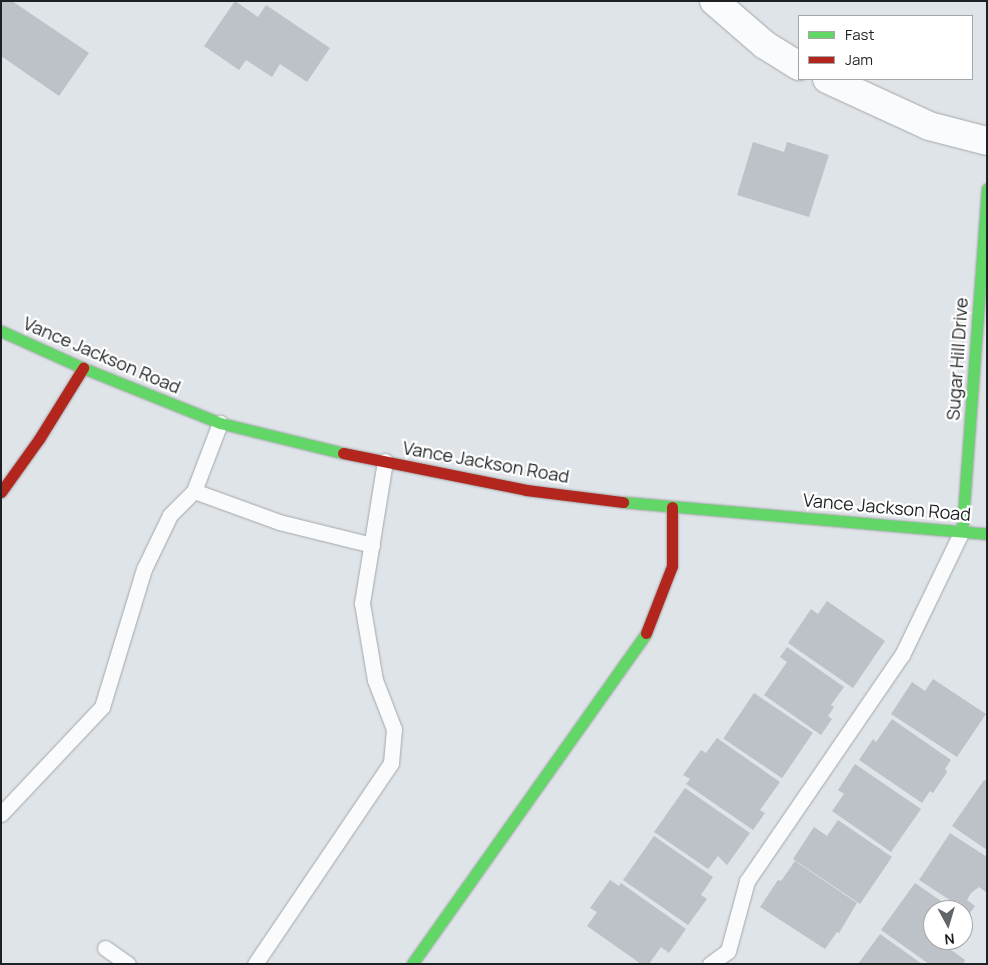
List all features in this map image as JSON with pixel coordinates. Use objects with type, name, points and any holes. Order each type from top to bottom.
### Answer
[{"type":"street","points":[[714,1],[765,45],[798,65]]},
{"type":"street","points":[[829,80],[929,126],[987,141]]},
{"type":"street","name":"Sugar Hill Drive","points":[[962,531],[987,189]]},
{"type":"street","name":"Vance Jackson Road","points":[[1,331],[83,368],[220,423],[385,461],[526,490],[672,507],[987,534]]},
{"type":"street","points":[[1,492],[39,439],[83,368]]},
{"type":"street","points":[[412,964],[650,628],[672,566],[672,507]]},
{"type":"lane","points":[[1,814],[102,707],[144,569],[170,515],[194,491],[220,423]]},
{"type":"lane","points":[[255,964],[391,764],[394,729],[375,680],[362,603],[385,461]]},
{"type":"lane","points":[[194,491],[279,522],[372,545]]},
{"type":"lane","points":[[710,964],[728,951],[747,881],[902,655],[962,531]]},
{"type":"lane","points":[[105,948],[128,964]]},
{"type":"building","points":[[1,1],[12,1],[89,53],[59,96],[1,56]]},
{"type":"building","points":[[235,1],[258,17],[266,5],[330,48],[307,82],[280,64],[272,77],[246,60],[239,70],[204,46]]},
{"type":"building","points":[[753,142],[784,152],[787,142],[829,155],[809,217],[737,195]]},
{"type":"building","points":[[827,601],[885,641],[853,688],[788,643],[811,609],[818,614]]},
{"type":"building","points":[[787,647],[844,687],[831,705],[834,707],[828,716],[832,719],[821,735],[764,695],[787,662],[780,657]]},
{"type":"building","points":[[933,679],[986,714],[957,757],[891,714],[912,682],[925,691]]},
{"type":"building","points":[[754,693],[813,733],[782,778],[723,739]]},
{"type":"building","points":[[892,719],[951,760],[945,769],[947,772],[933,793],[930,791],[922,803],[859,760],[873,739],[876,742]]},
{"type":"building","points":[[717,738],[780,782],[760,810],[765,813],[753,830],[686,784],[690,779],[683,775],[701,750],[706,753]]},
{"type":"building","points":[[855,764],[921,809],[891,852],[832,811],[844,794],[838,790]]},
{"type":"building","points":[[984,780],[987,781],[987,850],[952,826]]},
{"type":"building","points":[[685,788],[750,833],[727,865],[718,856],[708,869],[654,832]]},
{"type":"building","points":[[838,820],[892,857],[860,904],[793,859],[814,827],[827,836]]},
{"type":"building","points":[[950,833],[987,857],[987,890],[986,892],[979,887],[971,893],[967,900],[950,900],[919,880]]},
{"type":"building","points":[[654,836],[713,877],[701,895],[707,899],[688,925],[623,880]]},
{"type":"building","points":[[795,861],[857,903],[839,933],[837,932],[825,949],[760,907],[778,880],[781,881]]},
{"type":"building","points":[[610,880],[619,886],[621,883],[686,929],[669,953],[661,947],[649,964],[641,964],[587,926],[597,912],[590,908]]},
{"type":"building","points":[[915,883],[940,900],[923,900],[923,950],[951,950],[965,960],[963,964],[929,964],[881,930]]},
{"type":"building","points":[[880,934],[922,964],[858,964]]},
{"type":"traffic: fast","points":[[962,531],[987,189]]},
{"type":"traffic: fast","points":[[1,331],[83,368],[220,423],[343,453]]},
{"type":"traffic: fast","points":[[623,502],[987,534]]},
{"type":"traffic: fast","points":[[412,964],[646,633]]},
{"type":"traffic: jam","points":[[1,492],[39,439],[83,368]]},
{"type":"traffic: jam","points":[[343,453],[526,490],[623,502]]},
{"type":"traffic: jam","points":[[646,633],[672,566],[672,507]]}]
